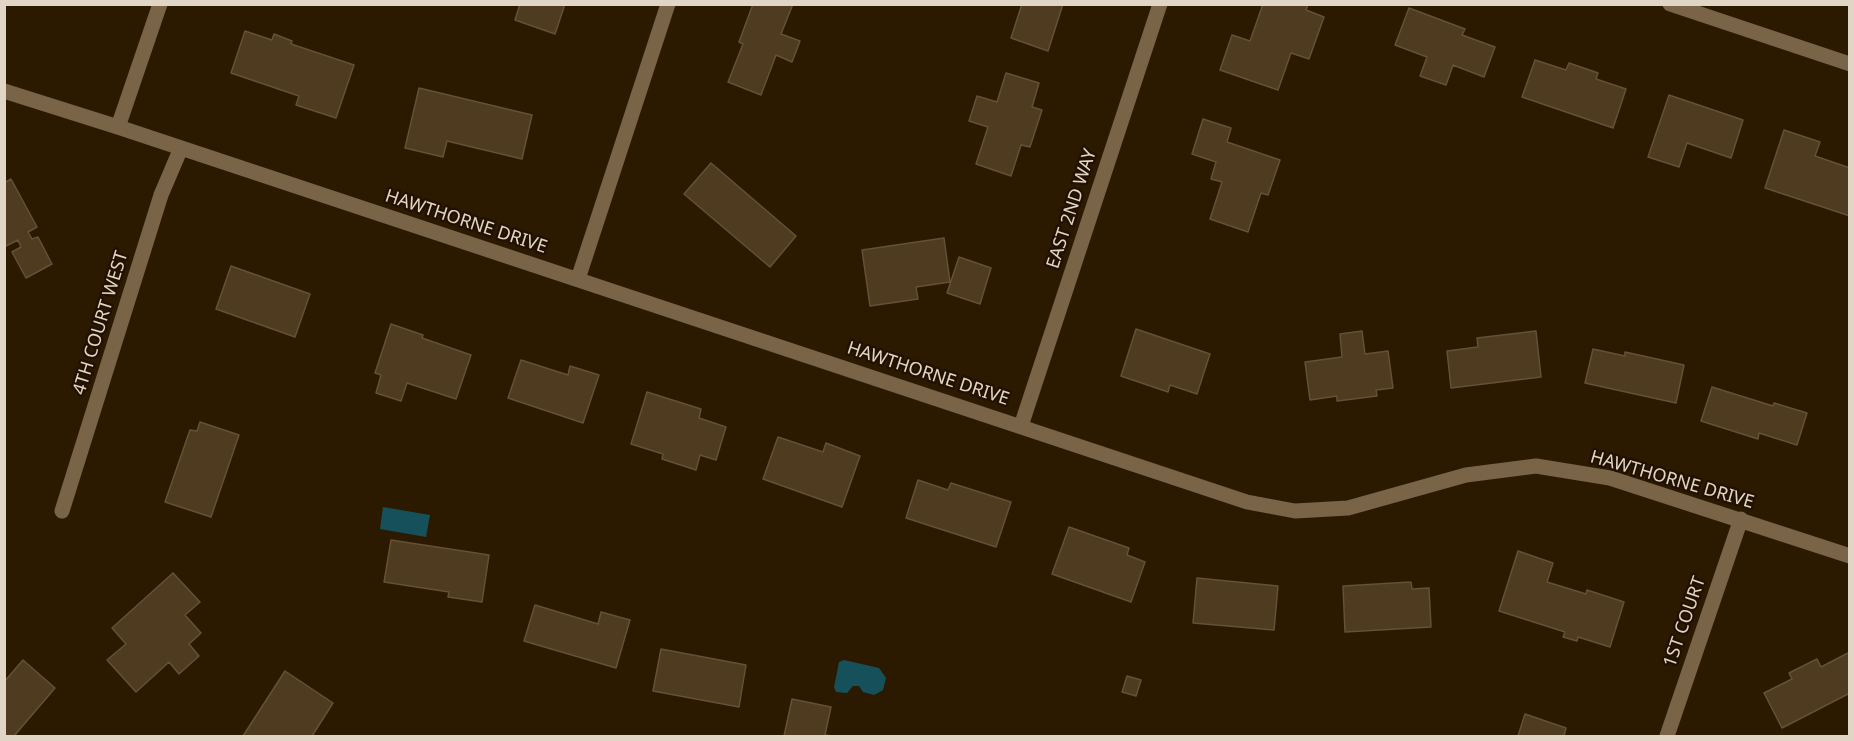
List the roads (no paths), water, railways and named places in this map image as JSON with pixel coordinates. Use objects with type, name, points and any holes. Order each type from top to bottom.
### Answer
[{"type":"street","points":[[118,127],[160,4]]},
{"type":"street","points":[[578,279],[668,4]]},
{"type":"street","name":"EAST 2ND WAY","points":[[1021,426],[1160,4]]},
{"type":"street","points":[[1670,4],[1850,64]]},
{"type":"street","name":"HAWTHORNE DRIVE","points":[[4,91],[1247,502],[1296,511],[1348,508],[1466,475],[1536,466],[1610,478],[1850,555]]},
{"type":"street","name":"4TH COURT WEST","points":[[62,511],[161,195],[181,148]]},
{"type":"street","name":"1ST COURT","points":[[1667,736],[1741,519]]},
{"type":"water","points":[[383,507],[430,515],[426,537],[380,529]]},
{"type":"water","points":[[844,660],[879,668],[886,678],[883,690],[874,695],[863,692],[859,686],[853,686],[847,693],[836,692],[834,687],[839,662]]}]
